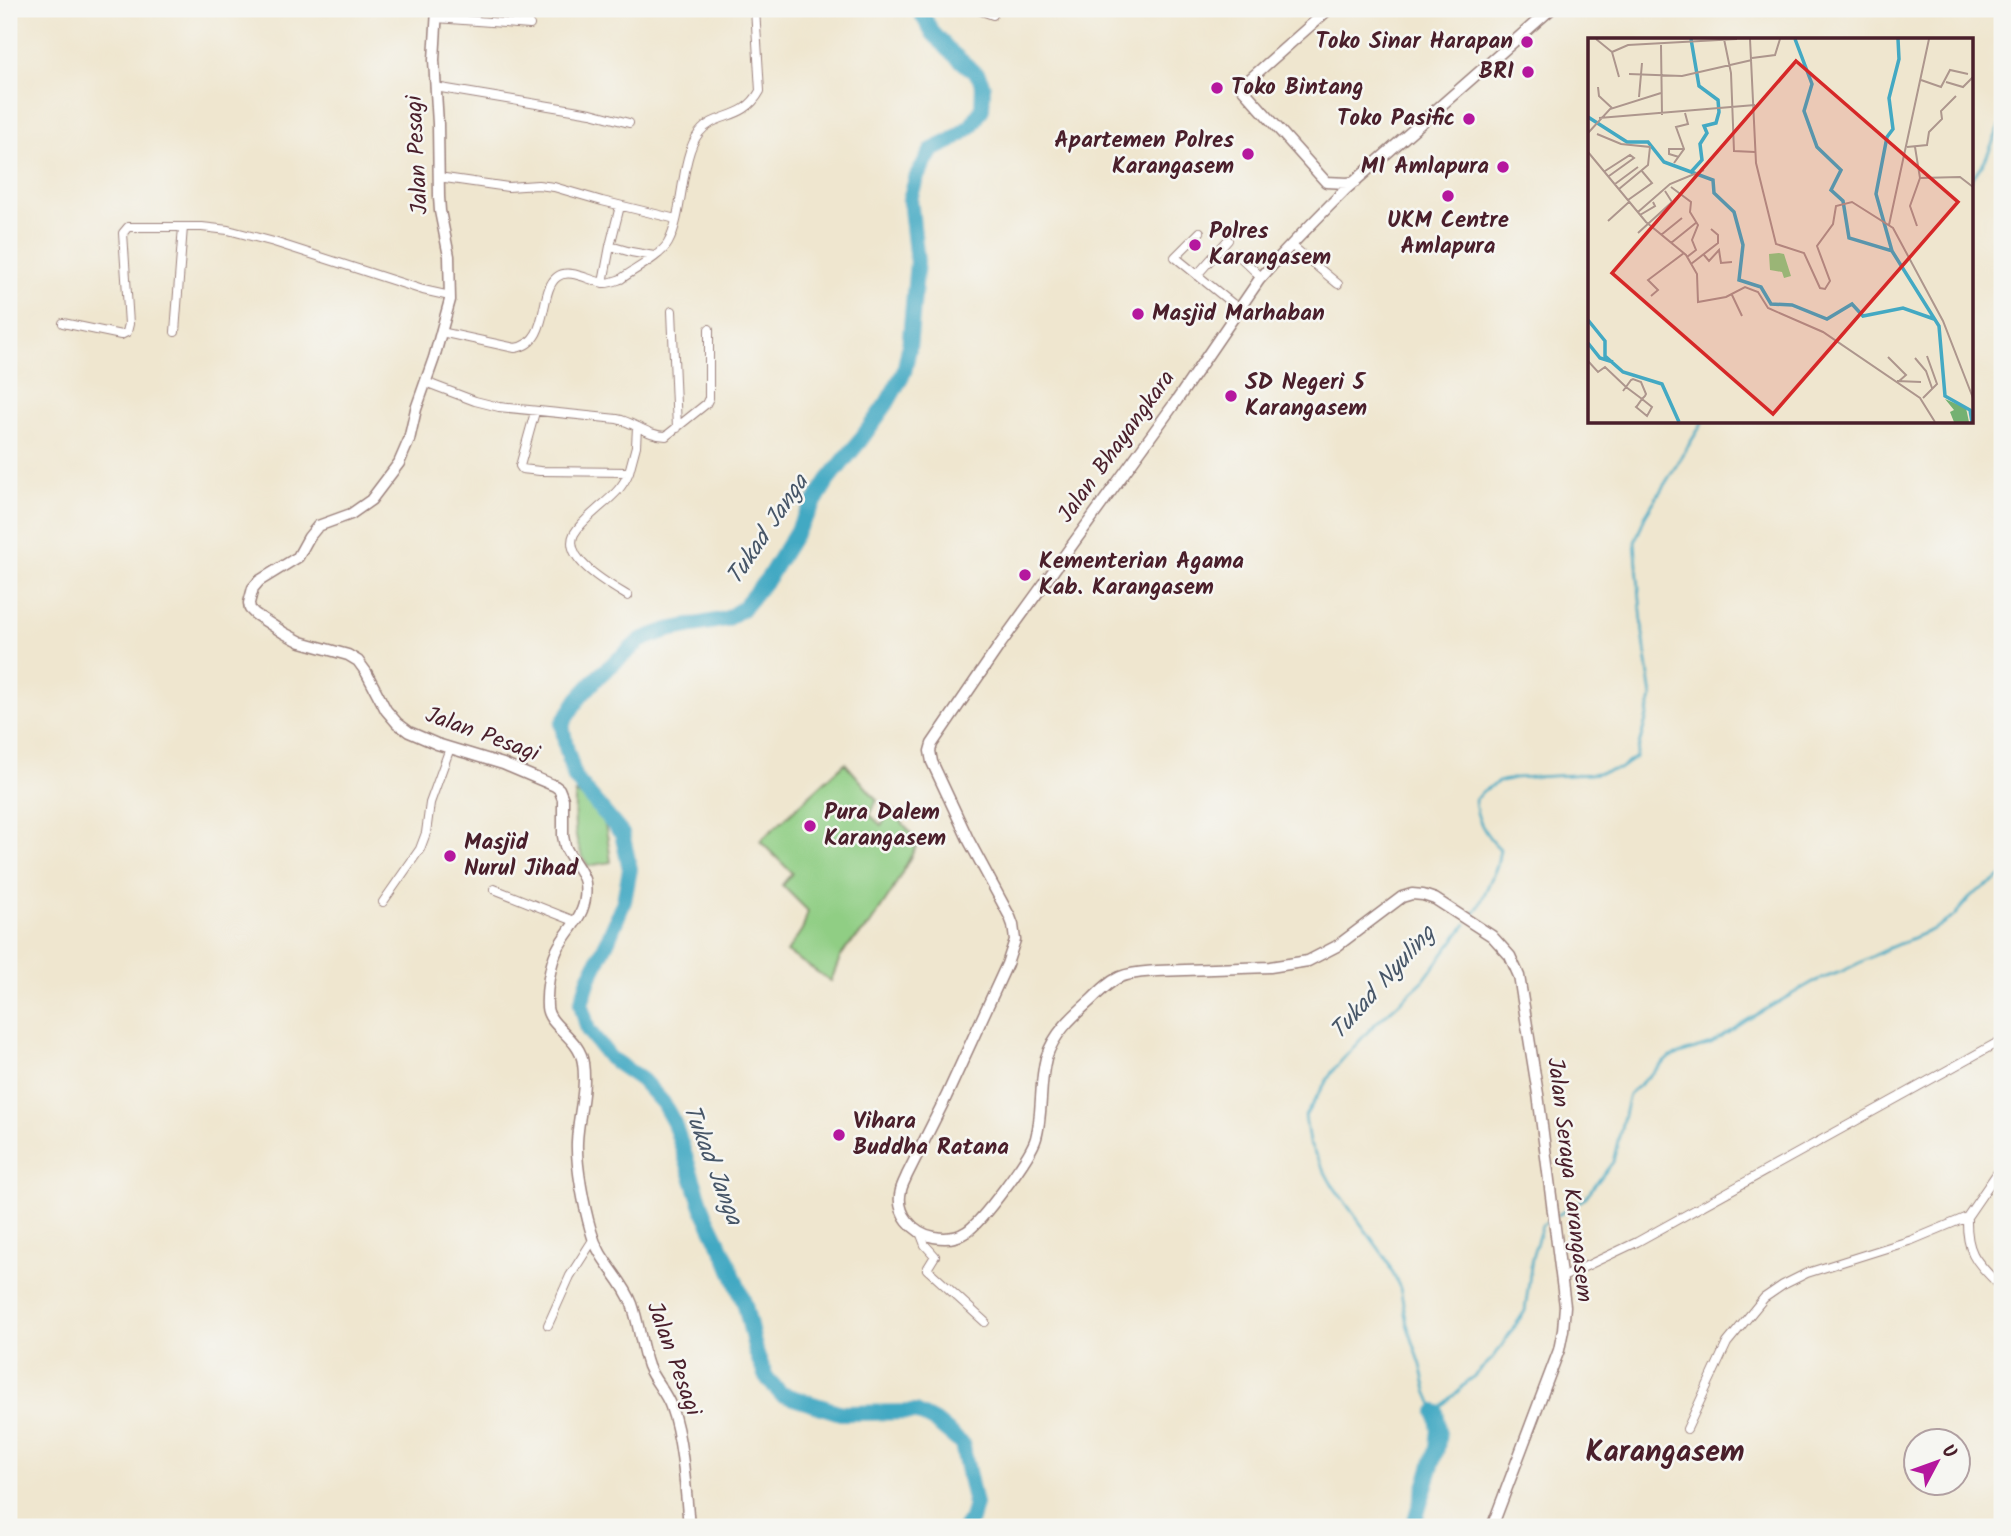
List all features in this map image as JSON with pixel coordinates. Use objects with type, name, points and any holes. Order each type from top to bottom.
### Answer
[{"type":"street","points":[[441,332],[515,348],[522,347],[531,342],[539,329],[552,284],[558,276],[568,274],[603,283],[621,279],[668,243],[690,153],[698,133],[710,124],[739,113],[754,101],[760,91],[755,9]]},
{"type":"street","points":[[976,9],[993,15]]},
{"type":"street","points":[[1329,9],[1241,87],[1326,182],[1332,204]]},
{"type":"street","name":"Jalan Bhayangkara","points":[[920,1232],[908,1222],[902,1212],[901,1191],[978,1028],[1015,940],[1013,925],[932,762],[931,747],[999,646],[1262,278],[1291,245],[1355,182],[1551,9]]},
{"type":"street","points":[[437,13],[530,25]]},
{"type":"street","name":"Jalan Pesagi","points":[[437,13],[434,38],[438,177],[440,211],[449,256],[450,296],[448,312],[416,409],[405,453],[371,500],[359,510],[318,526],[298,557],[259,581],[253,588],[249,603],[255,614],[284,634],[301,642],[348,655],[358,661],[386,709],[397,723],[409,732],[425,740],[515,768],[559,789],[564,804],[565,846],[585,884],[582,913],[556,951],[552,964],[547,1010],[551,1018],[576,1044],[584,1064],[584,1089],[577,1144],[593,1240],[632,1305],[649,1367],[672,1409],[689,1527]]},
{"type":"street","points":[[435,87],[591,113],[629,123]]},
{"type":"street","points":[[438,177],[497,186],[554,187],[676,219]]},
{"type":"street","points":[[1326,182],[1355,182]]},
{"type":"street","points":[[603,283],[620,206]]},
{"type":"street","points":[[63,323],[121,335],[127,332],[129,324],[123,233],[128,228],[135,227],[228,230],[450,296]]},
{"type":"street","points":[[175,332],[183,227]]},
{"type":"street","points":[[1200,232],[1175,257],[1239,309]]},
{"type":"street","points":[[1197,275],[1228,240]]},
{"type":"street","points":[[1291,245],[1338,284]]},
{"type":"street","points":[[610,246],[631,253],[654,256]]},
{"type":"street","points":[[1236,253],[1262,278]]},
{"type":"street","points":[[672,311],[677,428]]},
{"type":"street","points":[[425,382],[499,407],[617,419],[662,436],[677,428],[706,404],[709,398],[709,329]]},
{"type":"street","points":[[535,412],[521,460],[522,469],[629,472]]},
{"type":"street","points":[[628,596],[588,568],[573,550],[572,543],[578,529],[619,491],[629,472],[638,426]]},
{"type":"street","points":[[383,902],[420,849],[426,833],[431,798],[450,748]]},
{"type":"street","points":[[494,890],[577,922]]},
{"type":"street","name":"Jalan Seraya Karangasem","points":[[920,1232],[943,1238],[960,1235],[985,1214],[1034,1142],[1046,1058],[1056,1036],[1074,1014],[1110,983],[1137,972],[1296,964],[1322,955],[1337,946],[1402,897],[1417,894],[1435,899],[1479,927],[1502,946],[1519,976],[1563,1277],[1565,1306],[1559,1350],[1492,1527]]},
{"type":"street","points":[[1563,1277],[1637,1242],[2002,1040]]},
{"type":"street","points":[[1687,1429],[1727,1343],[1764,1298],[1808,1273],[1912,1240],[1967,1217],[2002,1166]]},
{"type":"street","points":[[1967,1217],[1968,1245],[1984,1269],[2002,1288]]},
{"type":"street","points":[[920,1232],[925,1245],[935,1256],[927,1269],[985,1322]]},
{"type":"street","points":[[548,1325],[570,1276],[593,1240]]},
{"type":"green space","points":[[845,763],[877,800],[870,815],[881,825],[893,810],[918,843],[891,893],[869,926],[847,947],[840,958],[831,981],[787,952],[803,928],[808,911],[782,885],[792,873],[760,841]]},
{"type":"green space","points":[[575,793],[586,799],[600,813],[606,830],[611,862],[588,866],[575,830]]},
{"type":"waterway","name":"Tukad Janga","points":[[919,9],[932,32],[978,75],[983,86],[982,109],[971,126],[951,141],[932,150],[917,176],[910,199],[917,262],[909,348],[904,372],[887,403],[828,480],[768,578],[742,609],[726,619],[668,630],[641,640],[600,675],[578,699],[562,724],[575,778],[622,834],[630,869],[624,901],[589,979],[581,1004],[588,1030],[610,1058],[642,1080],[663,1103],[674,1123],[704,1212],[745,1305],[756,1352],[766,1377],[781,1394],[841,1413],[916,1412],[937,1423],[962,1444],[975,1504],[971,1519],[965,1527]]},
{"type":"waterway","name":"Tukad Nyuling","points":[[1972,179],[1985,160],[2002,122]]},
{"type":"waterway","name":"Tukad Nyuling","points":[[1470,919],[1479,906],[1497,866],[1500,849],[1486,833],[1477,814],[1475,800],[1483,791],[1498,782],[1514,778],[1591,774],[1619,769],[1636,757],[1652,697],[1635,542],[1645,516],[1702,424]]},
{"type":"waterway","points":[[1558,1215],[1584,1199],[1613,1162],[1629,1094],[1670,1057],[1711,1044],[1813,982],[1934,929],[1953,917],[1972,895],[2002,876]]},
{"type":"waterway","name":"Tukad Nyuling","points":[[1466,924],[1423,981],[1372,1027],[1334,1069],[1305,1116],[1309,1143],[1331,1183],[1385,1257],[1400,1288],[1407,1324],[1436,1412],[1494,1357],[1525,1311],[1532,1258],[1542,1225],[1550,1220]]},
{"type":"waterway","name":"Tukad Nyuling","points":[[1413,1527],[1437,1448],[1439,1430],[1436,1412]]},
{"type":"place","name":"Toko Sinar Harapan","points":[[1527,42]]},
{"type":"place","name":"BRI","points":[[1528,72]]},
{"type":"place","name":"Toko Bintang","points":[[1217,88]]},
{"type":"place","name":"Toko Pasific","points":[[1469,119]]},
{"type":"place","name":"Apartemen Polres Karangasem","points":[[1248,154]]},
{"type":"place","name":"MI Amlapura","points":[[1503,167]]},
{"type":"place","name":"UKM Centre Amlapura","points":[[1448,196]]},
{"type":"place","name":"Polres Karangasem","points":[[1195,245]]},
{"type":"place","name":"Masjid Marhaban","points":[[1138,314]]},
{"type":"place","name":"SD Negeri 5 Karangasem","points":[[1231,396]]},
{"type":"place","name":"Kementerian Agama Kab. Karangasem","points":[[1025,575]]},
{"type":"place","name":"Pura Dalem Karangasem","points":[[810,826]]},
{"type":"place","name":"Masjid Nurul Jihad","points":[[450,856]]},
{"type":"place","name":"Vihara Buddha Ratana","points":[[839,1135]]},
{"type":"district","name":"Karangasem","points":[[1665,1453]]}]
